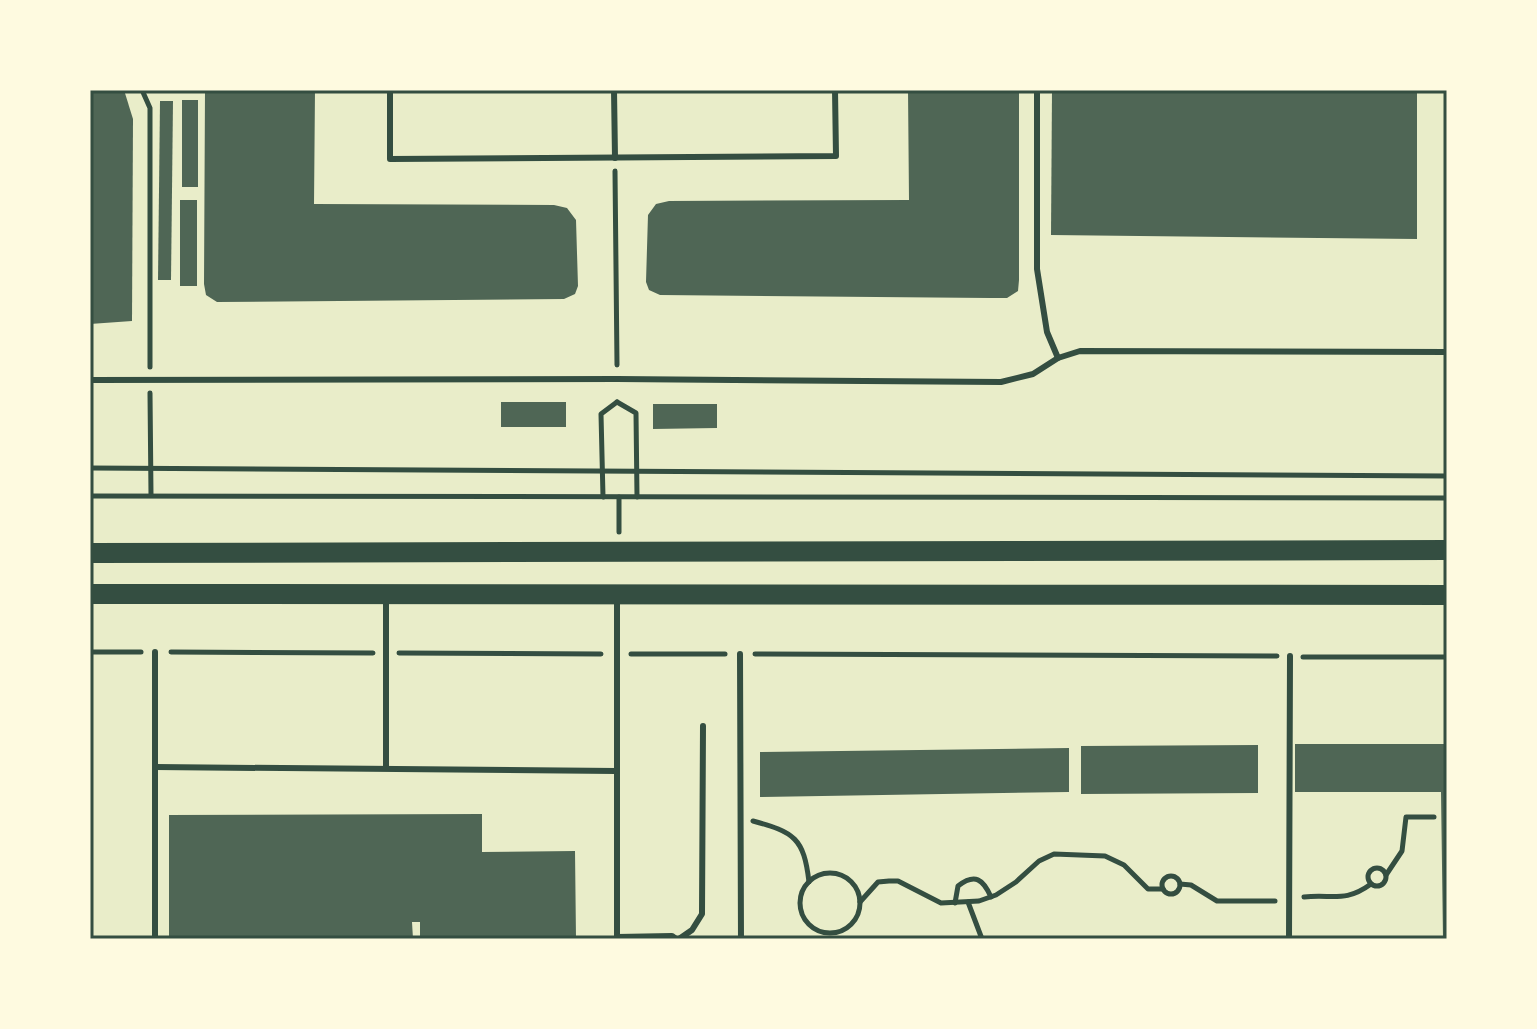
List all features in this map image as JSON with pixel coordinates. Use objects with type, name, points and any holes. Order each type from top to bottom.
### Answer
[{"type":"main road","points":[[90,553],[1447,550]]},
{"type":"main road","points":[[90,594],[1447,595]]},
{"type":"lane","points":[[390,90],[390,159],[836,156],[835,90]]},
{"type":"lane","points":[[614,90],[615,158]]},
{"type":"lane","points":[[1037,90],[1037,269],[1047,332],[1058,358]]},
{"type":"lane","points":[[90,380],[1001,382],[1033,374],[1058,358],[1080,351],[1447,352]]},
{"type":"lane","points":[[386,594],[386,768]]},
{"type":"lane","points":[[617,595],[617,938],[672,936],[678,939],[692,930],[702,914],[703,726]]},
{"type":"lane","points":[[155,652],[155,939]]},
{"type":"lane","points":[[740,654],[741,939]]},
{"type":"lane","points":[[1289,939],[1290,656]]},
{"type":"lane","points":[[155,767],[616,771]]},
{"type":"path","points":[[142,90],[150,108],[151,496]]},
{"type":"path","points":[[615,158],[617,402]]},
{"type":"path","points":[[603,497],[601,414],[617,402]]},
{"type":"path","points":[[617,402],[636,413],[637,497]]},
{"type":"path","points":[[90,468],[1447,476]]},
{"type":"path","points":[[90,496],[1447,498]]},
{"type":"path","points":[[90,652],[1447,657]]},
{"type":"path","points":[[741,817],[776,827],[793,836],[801,845],[807,862],[809,882]]},
{"type":"path","points":[[1386,875],[1402,851],[1406,817],[1434,817]]},
{"type":"path","points":[[860,902],[878,882],[898,881],[941,903],[979,901],[1016,882],[1039,861],[1054,854],[1105,856],[1124,865],[1148,889],[1163,889]]},
{"type":"path","points":[[827,873],[846,878],[858,893],[860,902],[855,920],[839,932],[819,932],[810,926],[800,909],[803,890],[809,882],[827,873]]},
{"type":"path","points":[[955,903],[958,886],[973,879],[980,880],[991,897]]},
{"type":"path","points":[[968,902],[982,939]]},
{"type":"building","points":[[90,90],[124,90],[133,119],[132,321],[90,324]]},
{"type":"building","points":[[205,90],[315,90],[314,204],[554,205],[567,208],[576,220],[578,286],[575,294],[564,299],[217,302],[206,295],[204,284]]},
{"type":"building","points":[[908,90],[1019,90],[1018,291],[1007,298],[990,298],[660,295],[649,290],[646,282],[648,215],[656,204],[669,201],[909,200]]},
{"type":"building","points":[[1052,90],[1417,90],[1417,239],[1051,235]]},
{"type":"building","points":[[182,100],[198,100],[198,187],[182,187]]},
{"type":"building","points":[[160,101],[173,101],[171,280],[158,280]]},
{"type":"building","points":[[180,200],[197,200],[197,286],[180,286]]},
{"type":"building","points":[[501,402],[566,402],[566,427],[501,427]]},
{"type":"building","points":[[653,404],[717,404],[717,428],[653,429]]},
{"type":"building","points":[[1295,744],[1447,744],[1447,939],[1443,939],[1441,792],[1295,792]]},
{"type":"building","points":[[1258,745],[1258,793],[1081,794],[1081,746]]},
{"type":"building","points":[[1069,748],[1069,792],[760,797],[760,752]]},
{"type":"building","points":[[482,814],[482,852],[575,851],[576,939],[420,939],[420,922],[412,922],[413,939],[169,939],[169,815]]}]
